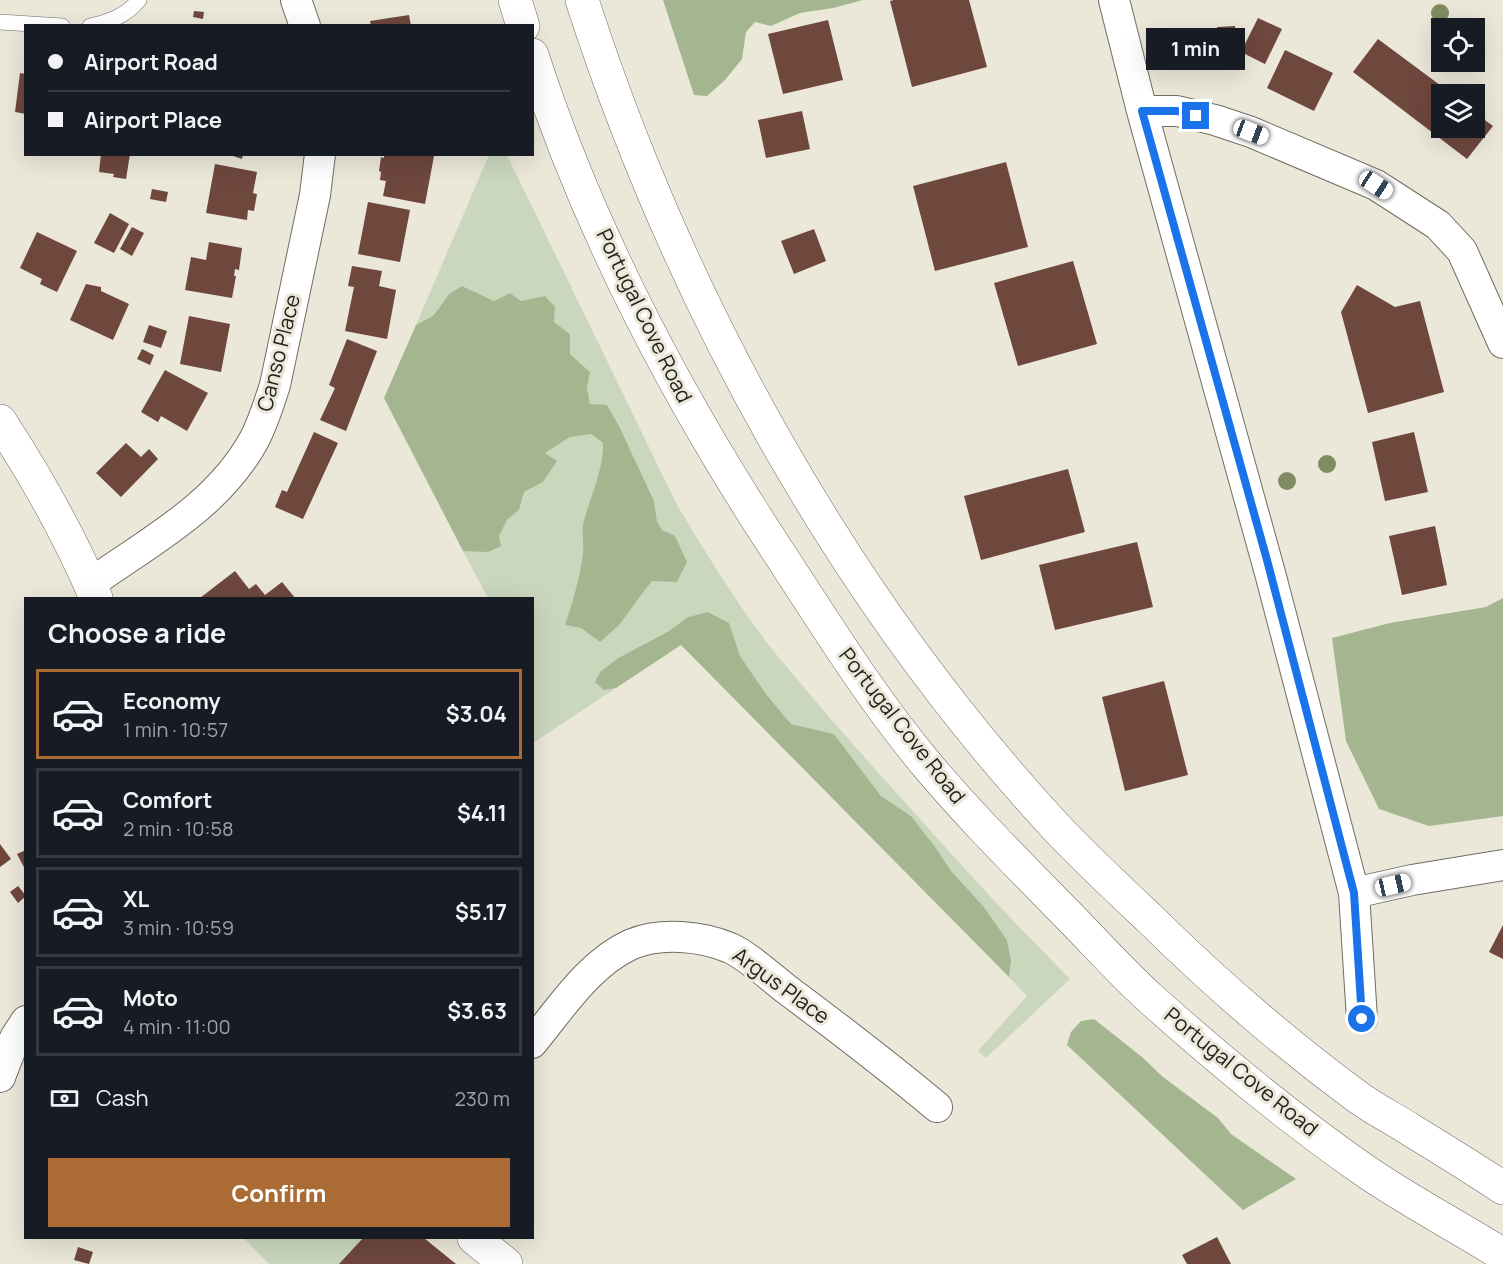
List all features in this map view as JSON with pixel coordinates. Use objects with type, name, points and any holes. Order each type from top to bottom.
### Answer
[{"type":"main road","points":[[515,0],[522,24]]},
{"type":"main road","points":[[582,0],[599,52],[671,236],[714,326],[773,438],[840,546],[893,624],[980,738],[1055,826],[1211,979],[1361,1099],[1503,1188]]},
{"type":"main road","name":"Portugal Cove Road","points":[[534,60],[573,166],[613,257],[668,371],[734,484],[792,574],[866,684],[925,763],[992,838],[1149,997],[1253,1086],[1363,1170],[1503,1255]]},
{"type":"main road","points":[[0,422],[38,480],[61,521],[93,591]]},
{"type":"main road","points":[[475,1239],[506,1264]]},
{"type":"street","points":[[296,0],[304,24]]},
{"type":"street","points":[[593,0],[599,52]]},
{"type":"street","points":[[1114,0],[1142,111],[1270,573],[1354,893],[1362,1019]]},
{"type":"street","points":[[1142,111],[1177,111],[1215,120],[1251,132],[1376,185],[1438,225],[1462,251],[1503,343]]},
{"type":"street","name":"Canso Place","points":[[93,591],[200,507],[238,466],[254,440],[266,414],[275,385],[315,195],[320,156]]},
{"type":"street","points":[[1354,893],[1412,880],[1503,865]]},
{"type":"street","name":"Argus Place","points":[[534,1041],[578,986],[604,962],[633,944],[662,937],[697,938],[732,949],[876,1056],[937,1107]]},
{"type":"street","points":[[0,1077],[15,1038],[24,1024]]},
{"type":"lane","points":[[100,24],[110,22],[133,7],[139,0]]},
{"type":"lane","points":[[0,22],[31,24]]},
{"type":"green space","points":[[663,0],[863,0],[800,13],[771,26],[755,22],[746,32],[742,59],[725,80],[707,96],[694,95]]},
{"type":"green space","points":[[489,156],[507,156],[677,505],[739,603],[780,659],[825,713],[985,891],[1070,979],[986,1058],[978,1051],[1027,996],[1009,977],[1011,961],[1007,940],[984,907],[951,871],[911,816],[881,796],[834,734],[791,724],[766,694],[740,656],[729,623],[708,612],[688,617],[669,631],[620,657],[604,690],[616,688],[534,742],[534,597],[487,597],[463,551],[471,550],[499,536],[507,520],[519,510],[524,492],[543,482],[556,461],[545,453],[570,437],[591,434],[603,443],[602,453],[599,473],[583,524],[582,562],[566,625],[581,628],[637,602],[652,581],[662,531],[657,521],[654,501],[607,405],[590,405],[587,388],[590,372],[570,354],[570,334],[554,322],[555,307],[521,301],[510,293],[494,301],[462,286],[449,294],[434,315],[416,325]]},
{"type":"green space","points":[[462,286],[494,301],[510,293],[521,301],[545,296],[555,307],[554,322],[570,334],[570,354],[590,372],[587,388],[590,404],[607,405],[654,501],[657,521],[662,530],[675,536],[687,562],[677,582],[652,581],[619,625],[600,642],[581,628],[565,625],[580,571],[583,524],[599,473],[603,443],[591,434],[570,437],[545,453],[557,461],[543,482],[524,492],[519,510],[507,520],[499,536],[501,546],[488,552],[463,551],[384,398],[416,325],[434,315],[449,294]]},
{"type":"green space","points":[[1503,598],[1503,816],[1429,826],[1379,809],[1346,741],[1332,638],[1390,623],[1486,607]]},
{"type":"green space","points":[[708,612],[729,623],[740,656],[766,694],[791,724],[834,734],[881,796],[911,816],[951,871],[984,907],[1007,940],[1011,961],[1009,977],[681,645],[616,688],[604,690],[595,682],[601,671],[620,657],[669,631],[688,617]]},
{"type":"green space","points":[[1094,1019],[1163,1077],[1218,1118],[1231,1134],[1296,1179],[1243,1210],[1067,1045],[1071,1032],[1081,1021]]},
{"type":"green space","points":[[245,1239],[362,1239],[339,1264],[269,1264]]},
{"type":"building","points":[[969,0],[987,67],[912,87],[890,1]]},
{"type":"building","points":[[194,11],[204,12],[203,19],[193,17]]},
{"type":"building","points":[[409,15],[411,24],[371,24],[370,21]]},
{"type":"building","points":[[1258,18],[1282,29],[1265,64],[1241,52]]},
{"type":"building","points":[[828,20],[843,80],[783,94],[768,34]]},
{"type":"building","points":[[1235,26],[1237,47],[1219,49],[1217,27]]},
{"type":"building","points":[[1378,39],[1439,84],[1431,84],[1431,132],[1353,72]]},
{"type":"building","points":[[1285,50],[1333,73],[1314,111],[1267,88]]},
{"type":"building","points":[[20,73],[24,74],[24,114],[15,112]]},
{"type":"building","points":[[802,111],[810,149],[766,158],[758,120]]},
{"type":"building","points":[[1485,120],[1493,126],[1485,136]]},
{"type":"building","points":[[1439,138],[1484,138],[1467,159]]},
{"type":"building","points":[[101,156],[130,156],[126,179],[113,177],[114,174],[99,172]]},
{"type":"building","points":[[384,156],[434,156],[425,204],[383,196],[386,181],[380,180],[381,172],[379,171],[381,157],[384,158]]},
{"type":"building","points":[[1006,162],[1028,247],[935,271],[913,186]]},
{"type":"building","points":[[215,164],[257,172],[253,193],[257,194],[254,211],[248,210],[247,220],[206,213]]},
{"type":"building","points":[[152,189],[168,192],[166,202],[150,199]]},
{"type":"building","points":[[368,202],[410,210],[400,262],[358,254]]},
{"type":"building","points":[[110,213],[129,224],[114,253],[94,243]]},
{"type":"building","points":[[132,227],[144,233],[132,256],[120,249]]},
{"type":"building","points":[[814,229],[826,261],[794,274],[781,241]]},
{"type":"building","points":[[37,232],[77,251],[57,292],[40,284],[42,279],[20,268]]},
{"type":"building","points":[[209,242],[242,248],[239,270],[235,269],[232,298],[185,290],[191,257],[206,260]]},
{"type":"building","points":[[1073,261],[1097,344],[1018,366],[994,283]]},
{"type":"building","points":[[352,266],[382,271],[379,286],[396,290],[387,339],[345,331],[354,287],[348,286]]},
{"type":"building","points":[[86,284],[101,287],[101,291],[129,304],[113,340],[70,320]]},
{"type":"building","points":[[1357,285],[1395,307],[1420,301],[1444,392],[1368,413],[1341,312]]},
{"type":"building","points":[[189,316],[230,324],[221,372],[180,364]]},
{"type":"building","points":[[149,325],[167,331],[161,348],[143,342]]},
{"type":"building","points":[[347,339],[377,351],[346,431],[320,420],[335,388],[329,385]]},
{"type":"building","points":[[142,349],[154,355],[150,365],[137,359]]},
{"type":"building","points":[[165,370],[208,393],[187,431],[161,416],[158,422],[141,412]]},
{"type":"building","points":[[314,432],[338,443],[303,519],[275,507],[282,490],[287,492]]},
{"type":"building","points":[[1414,432],[1428,492],[1385,501],[1372,442]]},
{"type":"building","points":[[126,443],[141,457],[149,449],[158,459],[121,497],[96,473]]},
{"type":"building","points":[[1068,469],[1085,532],[981,560],[964,496]]},
{"type":"building","points":[[1435,526],[1447,585],[1402,595],[1389,536]]},
{"type":"building","points":[[1137,542],[1153,607],[1055,630],[1039,565]]},
{"type":"building","points":[[235,571],[249,589],[256,584],[265,595],[282,582],[294,597],[201,597]]},
{"type":"building","points":[[1164,681],[1188,775],[1125,791],[1102,697]]},
{"type":"building","points":[[0,844],[11,859],[0,867]]},
{"type":"building","points":[[24,851],[24,867],[17,854]]},
{"type":"building","points":[[18,886],[24,894],[24,898],[18,903],[10,892]]},
{"type":"building","points":[[1503,925],[1503,959],[1489,952]]},
{"type":"building","points":[[1217,1237],[1231,1264],[1187,1264],[1182,1255]]},
{"type":"building","points":[[362,1239],[425,1239],[456,1264],[339,1264]]},
{"type":"building","points":[[78,1247],[93,1252],[89,1264],[74,1260]]},
{"type":"route","points":[[1196,116],[1177,111],[1142,111],[1267,560],[1354,893],[1362,1019]]}]
